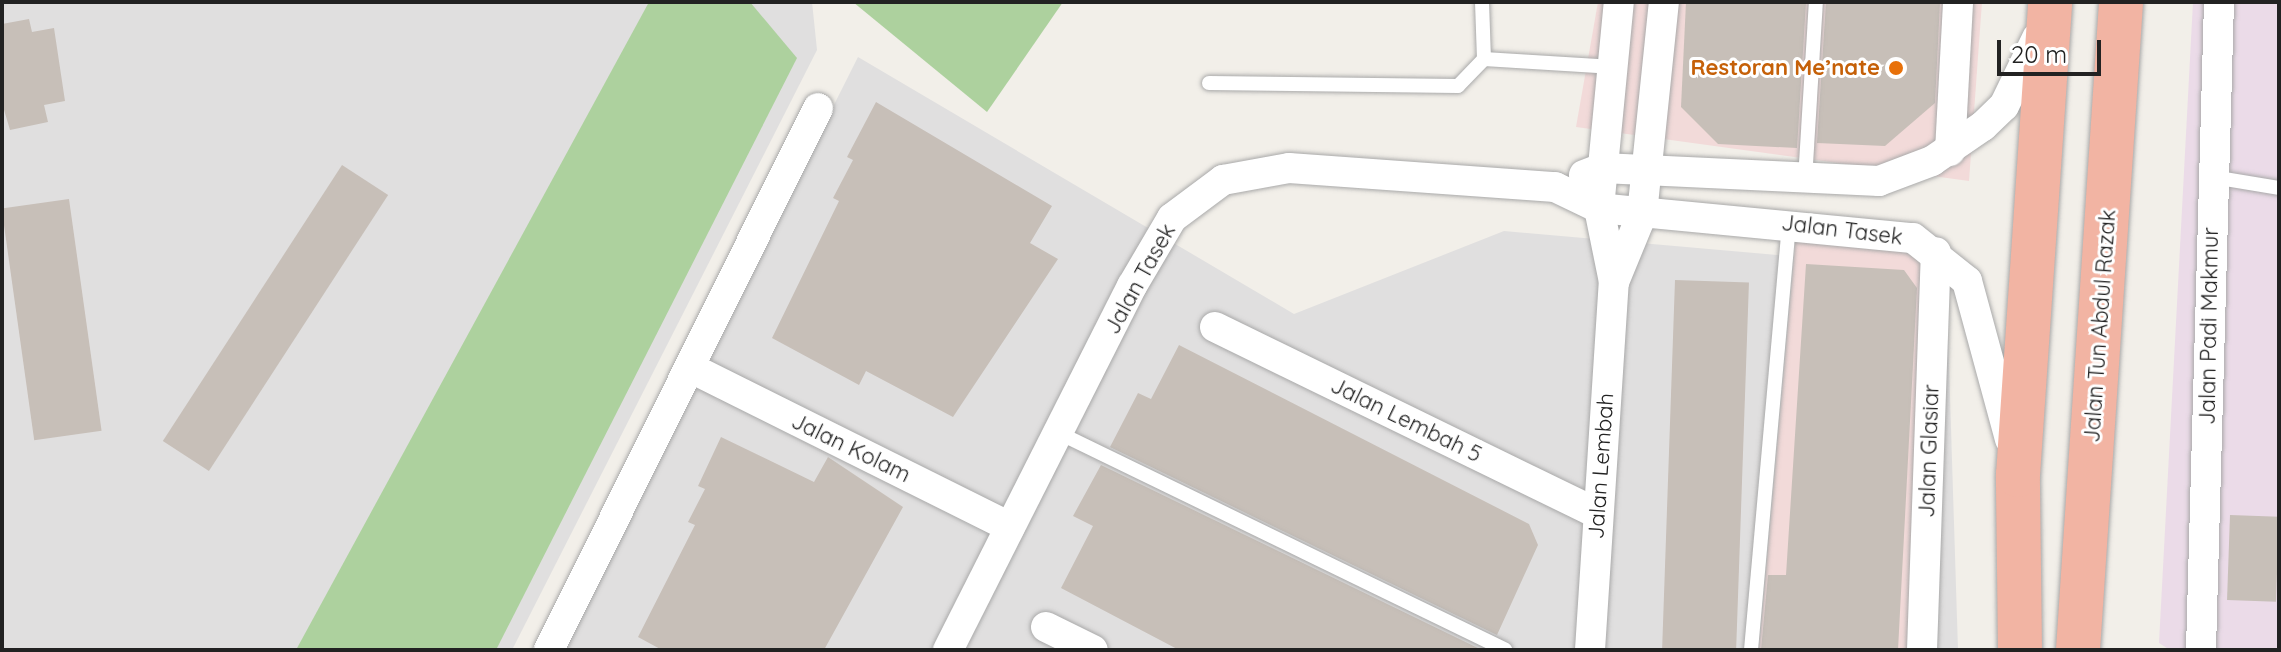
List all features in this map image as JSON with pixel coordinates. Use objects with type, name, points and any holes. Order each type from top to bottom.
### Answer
[{"type":"highway","points":[[2020,650],[2018,475],[2049,2]]},
{"type":"highway","name":"Jalan Tun Abdul Razak","points":[[2078,650],[2121,2]]},
{"type":"street","name":"Jalan Lembah","points":[[1590,650],[1614,282],[1599,208],[1619,2]]},
{"type":"street","name":"Jalan Lembah","points":[[1614,282],[1642,214],[1664,2]]},
{"type":"street","points":[[1950,151],[1958,2]]},
{"type":"street","name":"Jalan Tasek","points":[[1555,187],[1602,168],[1805,180],[1879,181],[1950,151],[2004,106],[2025,71],[2049,2]]},
{"type":"street","name":"Jalan Padi Makmur","points":[[2201,650],[2219,2]]},
{"type":"street","points":[[549,650],[693,369],[818,108]]},
{"type":"street","name":"Jalan Tasek","points":[[948,650],[1172,218],[1223,180],[1289,168],[1555,187],[1599,208],[1642,214],[1880,230],[1936,252],[1967,281],[2018,475]]},
{"type":"street","name":"Jalan Glasiar","points":[[1922,650],[1936,252]]},
{"type":"street","name":"Jalan Lembah 5","points":[[1215,327],[1597,513]]},
{"type":"street","name":"Jalan Kolam","points":[[693,369],[1010,527]]},
{"type":"street","points":[[1046,627],[1093,650]]},
{"type":"lane","points":[[1209,83],[1458,86],[1484,59],[1482,2]]},
{"type":"lane","points":[[1805,180],[1816,2]]},
{"type":"lane","points":[[1484,59],[1615,67]]},
{"type":"lane","points":[[2212,177],[2279,188]]},
{"type":"lane","points":[[1751,650],[1789,222]]},
{"type":"lane","points":[[1059,433],[1505,650]]},
{"type":"shaded area","points":[[2,2],[812,2],[817,50],[512,650],[2,650]]},
{"type":"shaded area","points":[[1598,2],[1982,2],[1969,181],[1576,127]]},
{"type":"shaded area","points":[[2193,2],[2279,2],[2279,650],[2170,650],[2159,643]]},
{"type":"shaded area","points":[[858,57],[1294,314],[1504,231],[1946,270],[1958,650],[560,650]]},
{"type":"shaded area","points":[[1796,235],[1906,247],[1923,258],[1912,650],[1759,650]]},
{"type":"green space","points":[[649,2],[750,2],[797,58],[496,650],[296,650]]},
{"type":"green space","points":[[853,2],[1063,2],[987,112]]},
{"type":"building","points":[[1686,2],[1806,2],[1797,148],[1718,144],[1681,107]]},
{"type":"building","points":[[1826,2],[1940,2],[1935,103],[1885,146],[1817,143]]},
{"type":"building","points":[[29,19],[32,32],[54,28],[65,101],[44,105],[48,122],[10,130],[2,103],[2,24]]},
{"type":"building","points":[[876,102],[1052,206],[1030,243],[1058,259],[953,417],[866,371],[859,385],[772,338],[839,201],[833,198],[853,160],[847,157]]},
{"type":"building","points":[[342,165],[388,195],[209,471],[163,441]]},
{"type":"building","points":[[69,199],[102,431],[34,440],[2,208]]},
{"type":"building","points":[[1806,264],[1904,270],[1917,288],[1898,650],[1761,650],[1768,575],[1786,575]]},
{"type":"building","points":[[1675,280],[1749,283],[1736,650],[1662,650]]},
{"type":"building","points":[[1179,345],[1529,524],[1538,545],[1497,635],[1110,447],[1138,393],[1151,399]]},
{"type":"building","points":[[721,437],[814,482],[828,457],[903,507],[824,650],[662,650],[638,637],[695,525],[688,522],[705,489],[698,486]]},
{"type":"building","points":[[1101,465],[1482,650],[1179,650],[1061,588],[1093,526],[1073,516]]},
{"type":"building","points":[[2230,515],[2279,517],[2276,602],[2227,600]]},
{"type":"place","name":"Restoran Me’nate","points":[[1896,68]]}]
